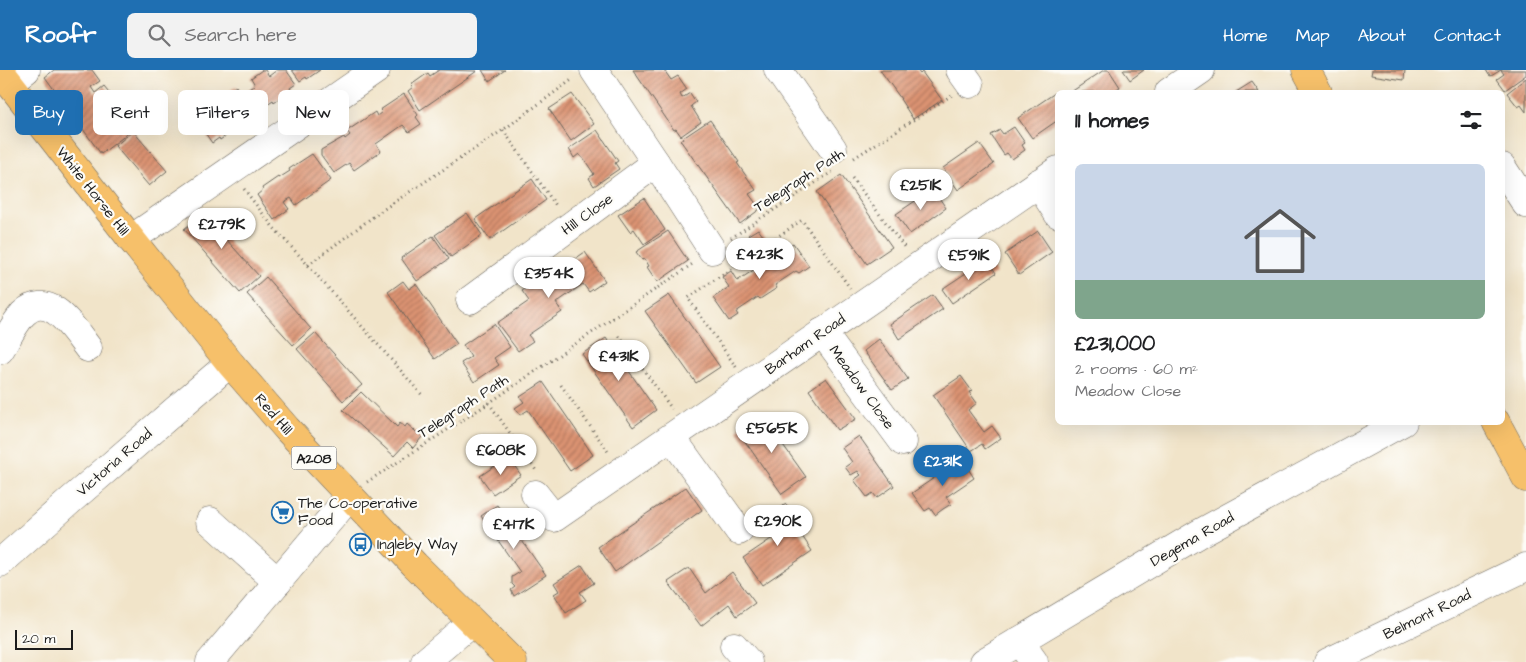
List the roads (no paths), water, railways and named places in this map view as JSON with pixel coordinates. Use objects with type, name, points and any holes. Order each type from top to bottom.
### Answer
[{"type":"main road","points":[[1306,70],[1317,90]]},
{"type":"main road","name":"White Horse Hill","points":[[12,75],[131,239]]},
{"type":"main road","name":"Red Hill","points":[[131,239],[230,363],[287,429],[415,565],[514,662]]},
{"type":"main road","points":[[1498,425],[1526,478]]},
{"type":"street","points":[[131,239],[376,70]]},
{"type":"street","points":[[778,70],[839,160]]},
{"type":"street","points":[[1172,90],[1201,70]]},
{"type":"street","points":[[586,73],[656,163],[712,250]]},
{"type":"street","name":"Hill Close","points":[[470,300],[656,163]]},
{"type":"street","points":[[1505,172],[1526,204]]},
{"type":"street","points":[[1048,176],[1055,203]]},
{"type":"street","name":"Barham Road","points":[[539,487],[554,518],[1048,176]]},
{"type":"street","points":[[0,350],[21,316],[28,310],[44,307],[52,308],[61,314],[88,348]]},
{"type":"street","name":"Meadow Close","points":[[822,332],[903,442]]},
{"type":"street","name":"Victoria Road","points":[[0,563],[230,363]]},
{"type":"street","name":"Degema Road","points":[[984,662],[1026,652],[1200,533],[1398,425]]},
{"type":"street","points":[[679,433],[739,531]]},
{"type":"street","points":[[210,662],[349,495]]},
{"type":"street","points":[[210,521],[278,582]]},
{"type":"street","name":"Belmont Road","points":[[1328,662],[1526,567]]},
{"type":"street","points":[[431,656],[472,622]]},
{"type":"place","name":"The Co-operative Food","points":[[282,512]]},
{"type":"place","name":"Ingleby Way","points":[[361,544]]}]
